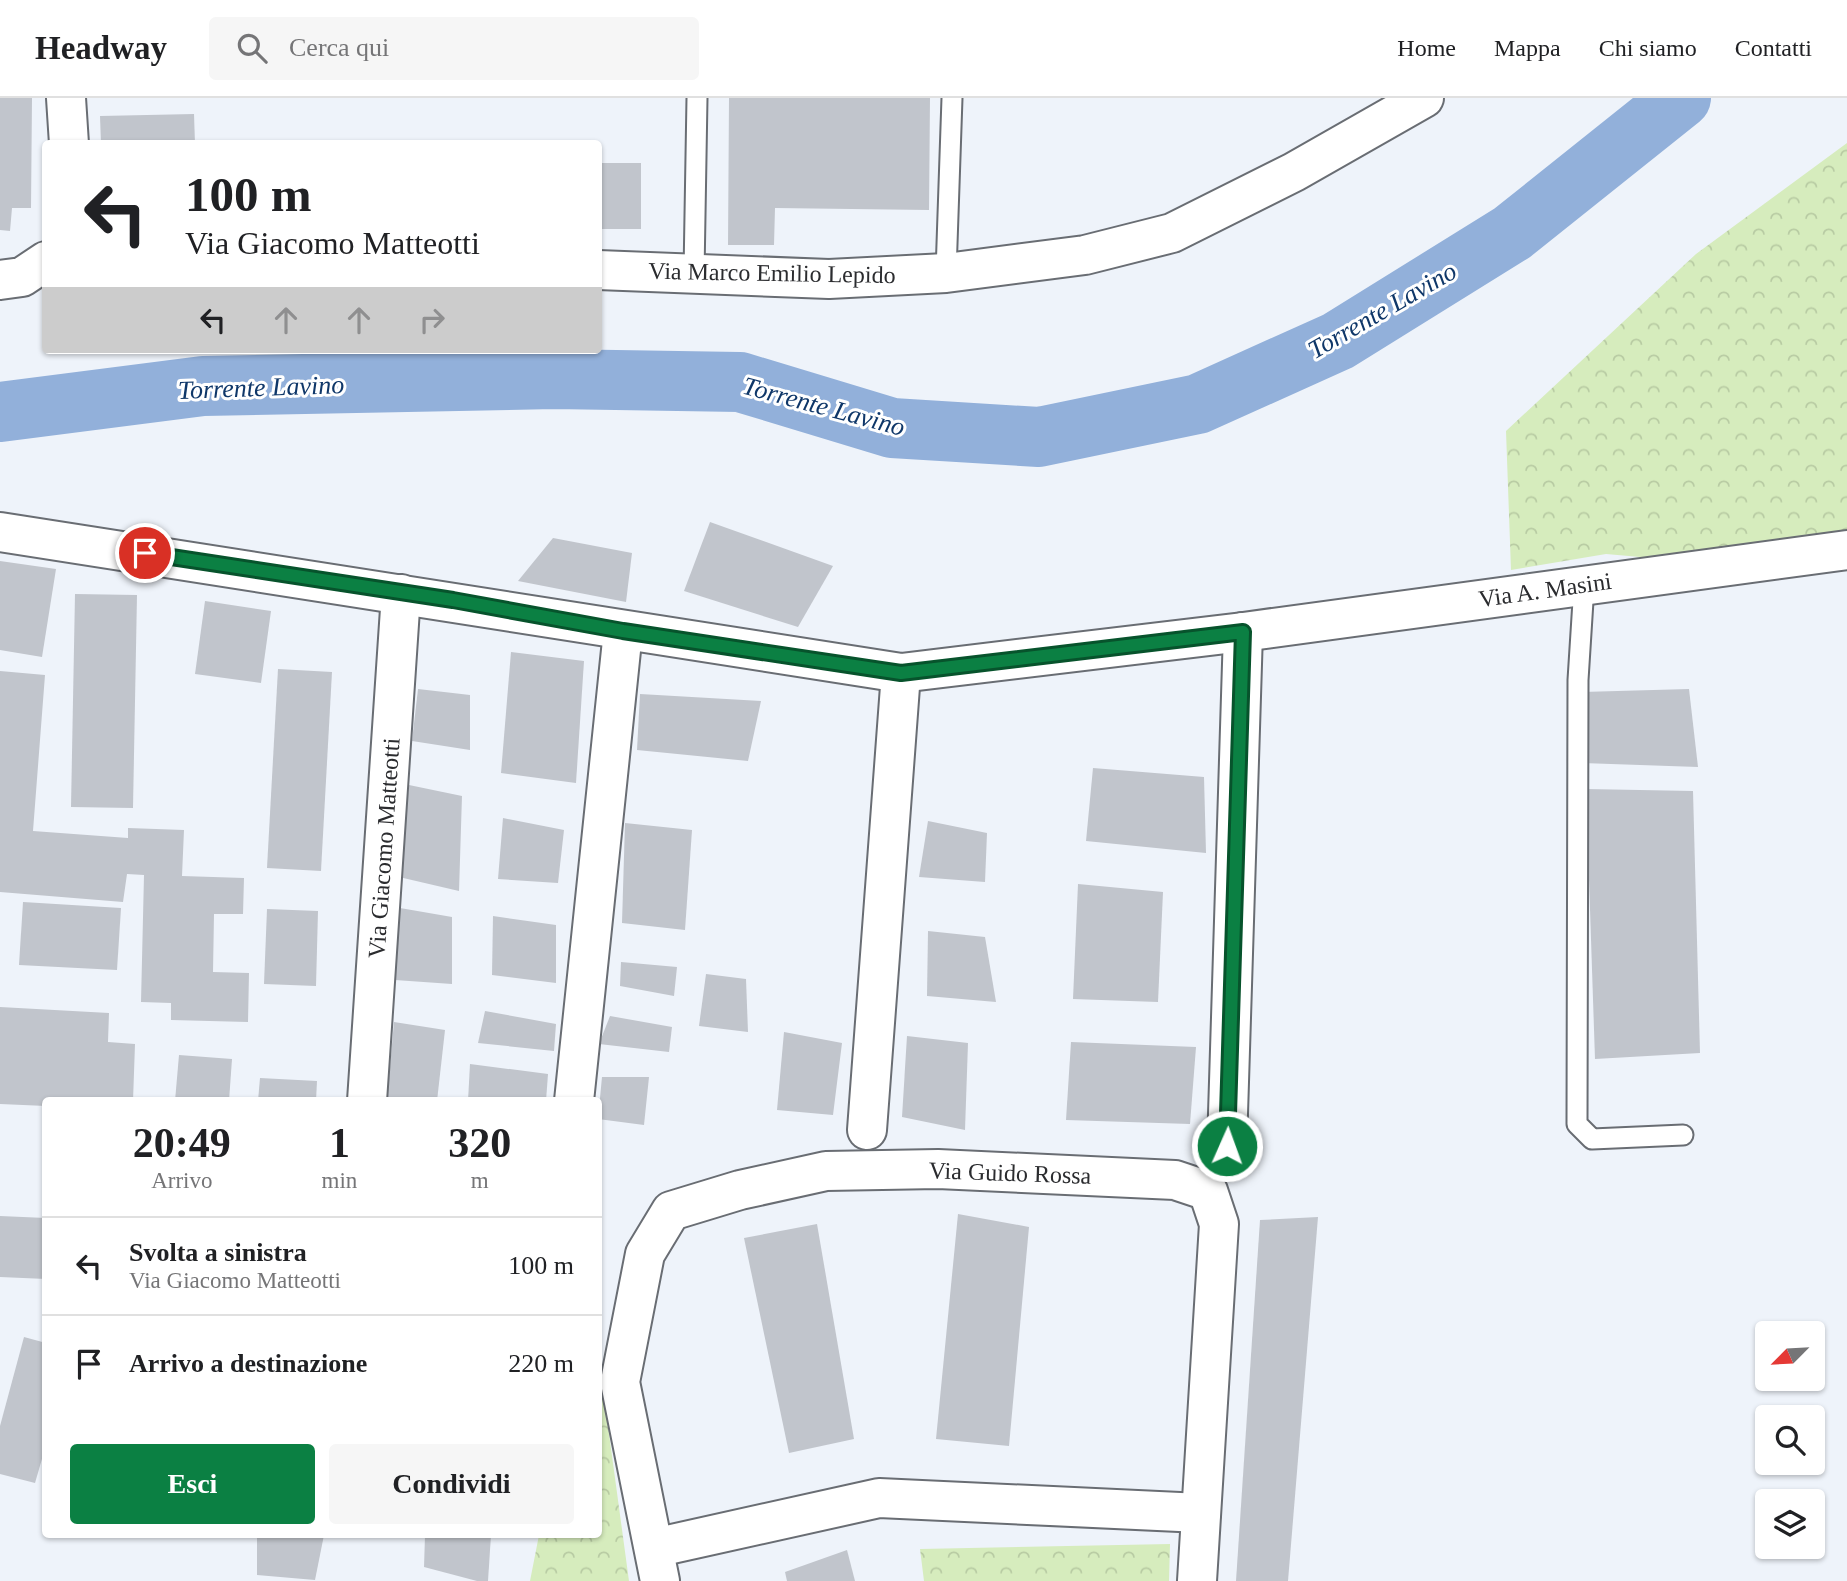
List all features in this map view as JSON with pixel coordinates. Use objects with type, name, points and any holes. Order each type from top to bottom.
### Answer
[{"type":"street","points":[[66,98],[69,140]]},
{"type":"street","name":"Via Marco Emilio Lepido","points":[[602,270],[829,279],[946,273],[1085,255],[1172,233],[1294,172],[1424,98]]},
{"type":"street","points":[[0,280],[22,277],[42,264]]},
{"type":"street","points":[[0,532],[453,600],[623,631],[901,673],[1243,632],[1227,1146]]},
{"type":"street","name":"Via A. Masini","points":[[1243,632],[1847,550]]},
{"type":"street","name":"Via Giacomo Matteotti","points":[[367,1097],[401,594]]},
{"type":"street","points":[[574,1097],[623,631]]},
{"type":"street","points":[[867,1130],[901,673]]},
{"type":"street","name":"Via Guido Rossa","points":[[1197,1581],[1219,1224],[1208,1191],[1175,1180],[938,1169],[826,1171],[740,1190],[671,1211],[645,1254],[609,1380],[657,1565],[879,1497],[1201,1513]]},
{"type":"lane","points":[[694,274],[697,98]]},
{"type":"lane","points":[[946,273],[952,98]]},
{"type":"lane","points":[[1584,585],[1578,680],[1577,1124],[1592,1139],[1683,1135]]},
{"type":"green space","points":[[1847,143],[1847,567],[1732,565],[1606,554],[1511,570],[1506,431],[1696,254]]},
{"type":"green space","points":[[604,1397],[629,1581],[530,1581],[538,1538],[602,1538]]},
{"type":"green space","points":[[1170,1544],[1169,1581],[924,1581],[920,1549]]},
{"type":"building","points":[[0,98],[32,98],[31,208],[12,208],[10,231],[0,230]]},
{"type":"building","points":[[729,98],[930,98],[929,210],[775,208],[774,245],[728,245]]},
{"type":"building","points":[[194,114],[195,140],[101,140],[100,116]]},
{"type":"building","points":[[602,163],[641,163],[641,229],[602,229]]},
{"type":"building","points":[[710,522],[833,566],[798,627],[684,591]]},
{"type":"building","points":[[553,538],[632,553],[626,602],[518,581]]},
{"type":"building","points":[[0,561],[56,569],[42,657],[0,650]]},
{"type":"building","points":[[75,594],[137,595],[133,808],[71,807]]},
{"type":"building","points":[[205,601],[271,611],[261,683],[195,674]]},
{"type":"building","points":[[511,652],[584,661],[576,783],[501,773]]},
{"type":"building","points":[[278,669],[332,672],[321,871],[267,868]]},
{"type":"building","points":[[0,671],[45,675],[33,831],[128,838],[128,828],[184,830],[182,876],[244,878],[243,914],[214,914],[213,972],[249,973],[248,1022],[171,1020],[171,1003],[141,1002],[144,875],[127,874],[123,902],[0,892]]},
{"type":"building","points":[[418,689],[470,695],[470,750],[412,741]]},
{"type":"building","points":[[1689,689],[1698,767],[1582,763],[1582,692]]},
{"type":"building","points":[[640,694],[761,701],[748,761],[637,750]]},
{"type":"building","points":[[1093,768],[1204,777],[1206,853],[1086,841]]},
{"type":"building","points":[[409,785],[462,796],[459,891],[399,877]]},
{"type":"building","points":[[1586,789],[1693,791],[1700,1053],[1595,1059]]},
{"type":"building","points":[[503,818],[564,830],[558,883],[498,879]]},
{"type":"building","points":[[928,821],[987,833],[985,882],[919,877]]},
{"type":"building","points":[[625,823],[692,830],[685,930],[622,923]]},
{"type":"building","points":[[1078,884],[1163,892],[1158,1002],[1073,999]]},
{"type":"building","points":[[23,902],[121,908],[117,970],[19,965]]},
{"type":"building","points":[[400,908],[452,917],[452,984],[395,980]]},
{"type":"building","points":[[267,909],[318,911],[316,986],[264,984]]},
{"type":"building","points":[[493,916],[556,925],[556,983],[492,975]]},
{"type":"building","points":[[928,931],[985,937],[996,1002],[927,996]]},
{"type":"building","points":[[621,962],[677,967],[674,996],[620,986]]},
{"type":"building","points":[[706,974],[746,979],[748,1032],[699,1026]]},
{"type":"building","points":[[0,1007],[109,1013],[108,1042],[135,1044],[133,1097],[42,1097],[42,1106],[0,1104]]},
{"type":"building","points":[[485,1011],[556,1024],[554,1051],[478,1043]]},
{"type":"building","points":[[610,1016],[672,1027],[669,1052],[599,1044]]},
{"type":"building","points":[[394,1022],[445,1030],[437,1097],[387,1097]]},
{"type":"building","points":[[784,1032],[842,1043],[833,1115],[777,1110]]},
{"type":"building","points":[[907,1036],[968,1043],[965,1130],[902,1117]]},
{"type":"building","points":[[1071,1042],[1196,1047],[1190,1124],[1066,1120]]},
{"type":"building","points":[[179,1055],[232,1059],[229,1097],[175,1097]]},
{"type":"building","points":[[470,1064],[548,1074],[546,1097],[468,1097]]},
{"type":"building","points":[[602,1077],[649,1077],[644,1125],[602,1120]]},
{"type":"building","points":[[260,1078],[317,1081],[316,1097],[258,1097]]},
{"type":"building","points":[[958,1214],[1029,1227],[1009,1446],[936,1439]]},
{"type":"building","points":[[0,1216],[42,1218],[42,1279],[0,1277]]},
{"type":"building","points":[[1318,1217],[1288,1581],[1236,1581],[1260,1220]]},
{"type":"building","points":[[817,1224],[854,1439],[789,1453],[744,1238]]},
{"type":"building","points":[[24,1337],[42,1342],[42,1459],[35,1483],[0,1474],[0,1426]]},
{"type":"building","points":[[257,1538],[323,1538],[315,1580],[257,1575]]},
{"type":"building","points":[[425,1538],[491,1538],[488,1581],[477,1581],[424,1567]]},
{"type":"building","points":[[847,1550],[855,1581],[787,1581],[785,1572]]},
{"type":"waterway","name":"Torrente Lavino","points":[[0,412],[203,386],[554,379],[740,382],[892,428],[1039,437],[1198,404],[1338,341],[1512,233],[1681,98]]},
{"type":"route","points":[[145,553],[453,600],[623,631],[901,673],[1243,632],[1227,1146]]}]
